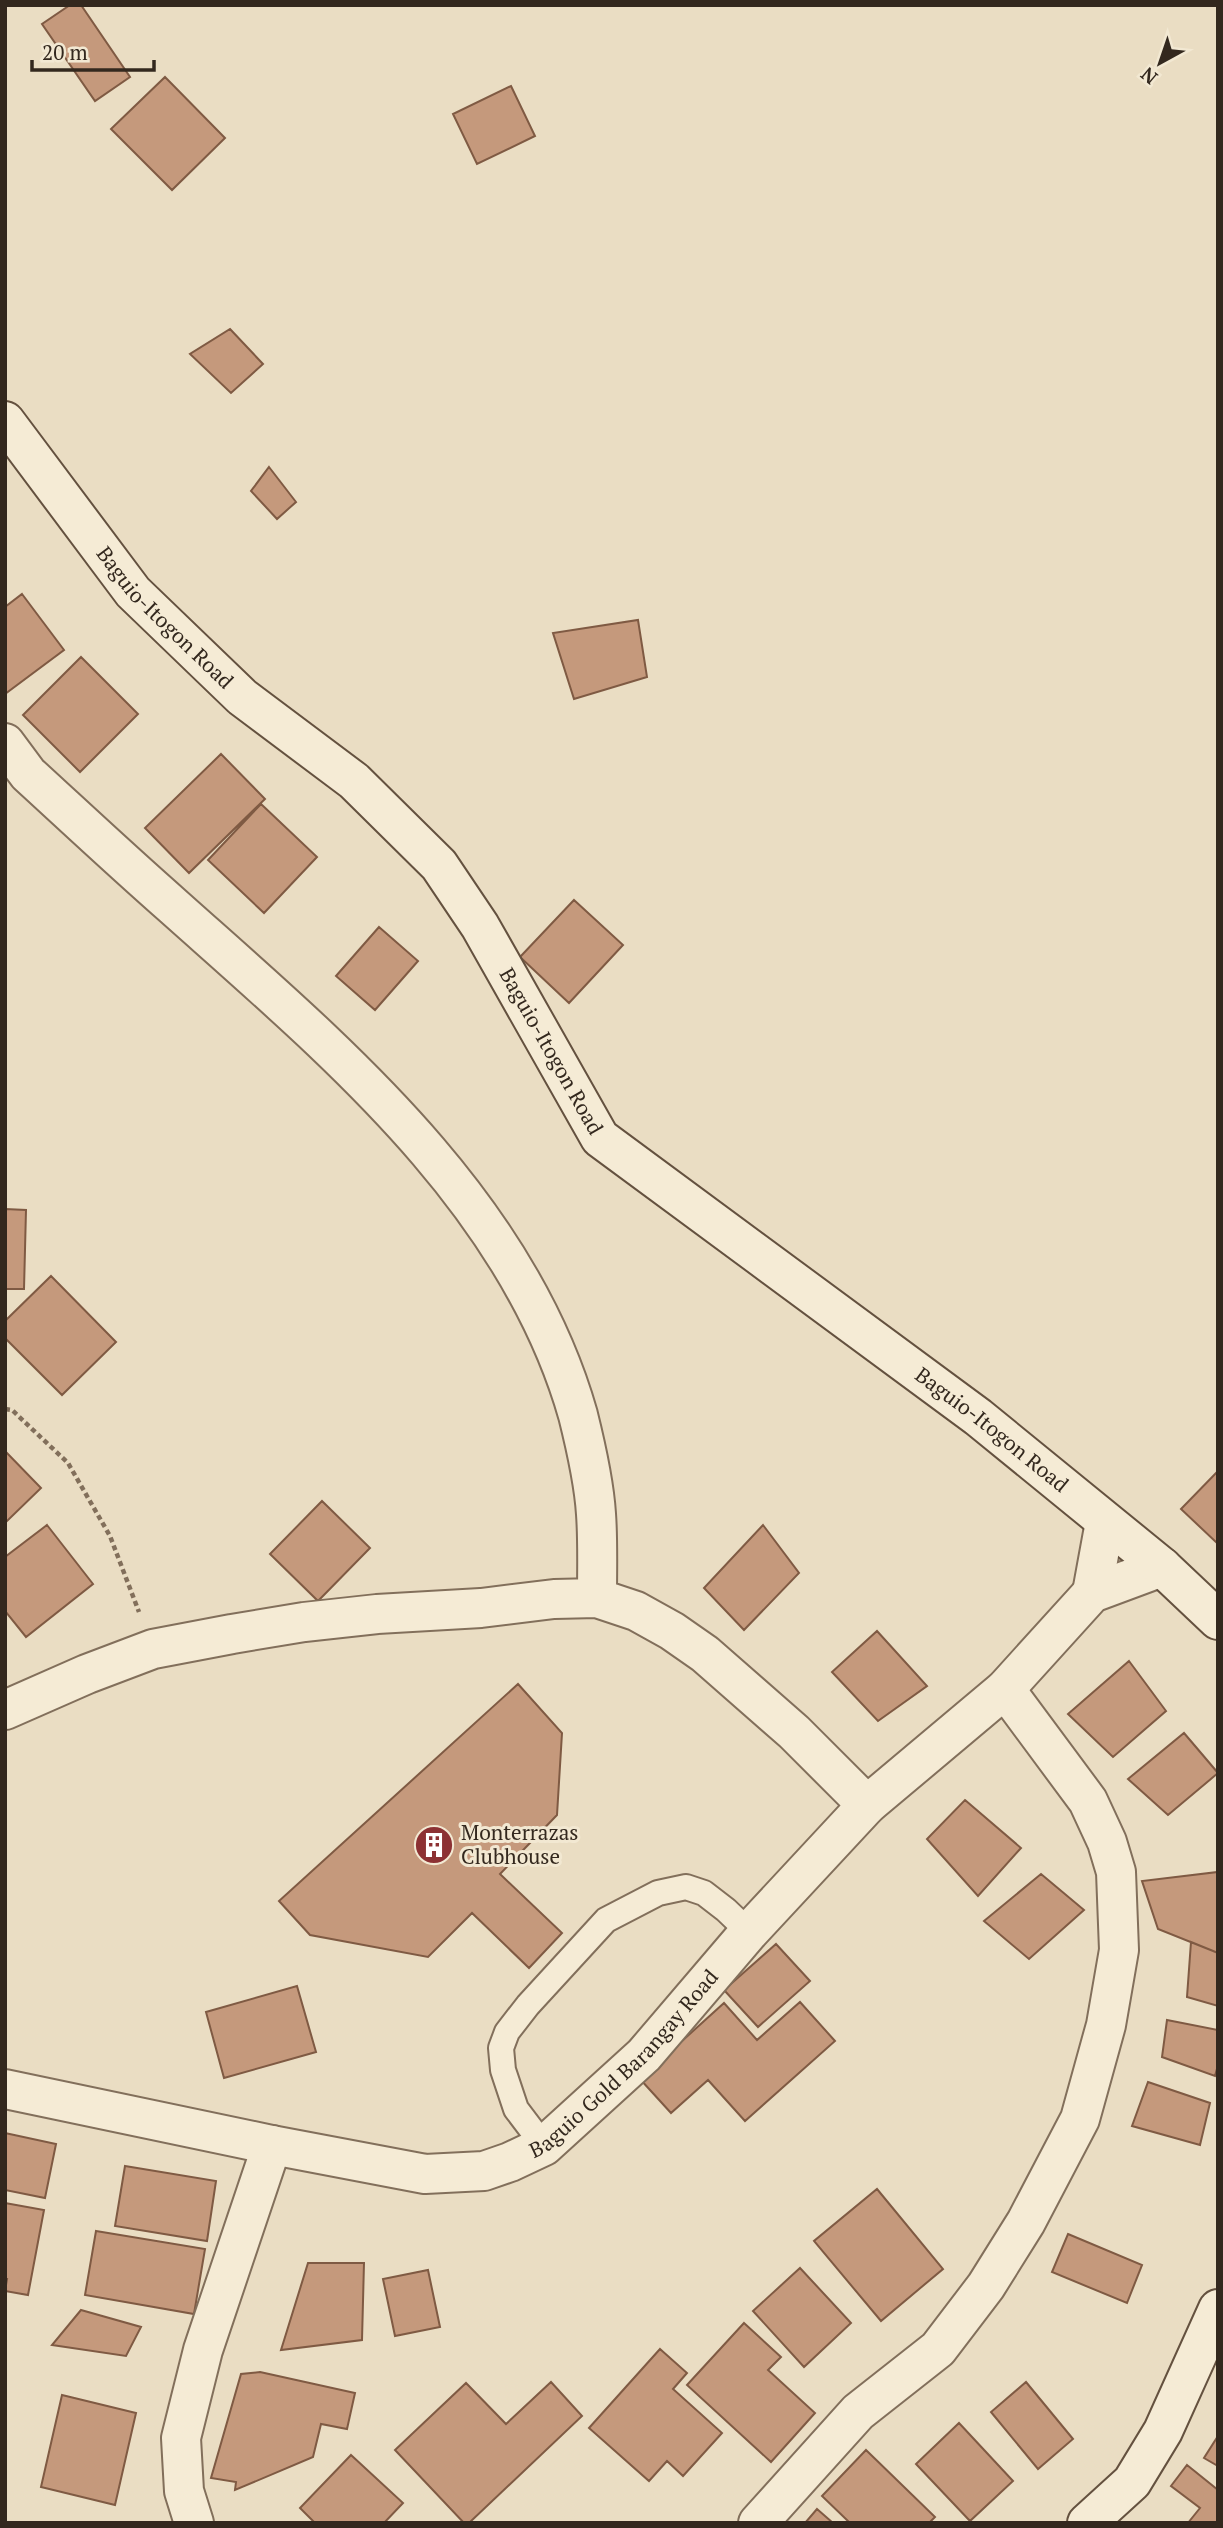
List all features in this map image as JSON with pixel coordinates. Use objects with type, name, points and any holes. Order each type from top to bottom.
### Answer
[{"type":"street","name":"Baguio-Itogon Road","points":[[5,421],[133,592],[242,697],[354,781],[439,865],[480,926],[600,1138],[978,1417],[1162,1567],[1218,1620]]},
{"type":"street","points":[[5,743],[28,774],[331,1048],[426,1149],[487,1226],[523,1282],[556,1354],[577,1414],[590,1467],[596,1514],[597,1598]]},
{"type":"street","points":[[1092,1593],[1105,1522]]},
{"type":"street","name":"Baguio Gold Barangay Road","points":[[5,2089],[425,2174],[484,2171],[510,2162],[544,2146],[644,2054],[749,1932],[867,1805],[1004,1689],[1092,1593],[1162,1567]]},
{"type":"street","points":[[5,1710],[153,1649],[316,1620],[481,1608],[554,1599],[597,1598],[636,1611],[705,1654],[794,1732],[867,1805]]},
{"type":"street","points":[[758,2523],[858,2412],[938,2349],[986,2286],[1026,2222],[1080,2119],[1106,2025],[1119,1950],[1116,1872],[1107,1842],[1088,1801],[1004,1689]]},
{"type":"street","points":[[194,2523],[184,2491],[181,2438],[203,2350],[272,2145]]},
{"type":"street","points":[[1087,2523],[1132,2482],[1157,2441],[1218,2309]]},
{"type":"lane","points":[[544,2146],[516,2109],[503,2070],[501,2048],[507,2032],[528,2005],[606,1920],[658,1893],[686,1887],[704,1893],[749,1932]]},
{"type":"path","points":[[5,1409],[12,1410],[68,1464],[110,1536],[153,1649]]},
{"type":"building","points":[[70,5],[81,5],[130,77],[95,101],[42,24]]},
{"type":"building","points":[[165,77],[225,138],[172,190],[111,129]]},
{"type":"building","points":[[511,86],[535,136],[477,164],[453,114]]},
{"type":"building","points":[[230,329],[263,364],[231,393],[190,354]]},
{"type":"building","points":[[269,467],[296,502],[277,519],[251,491]]},
{"type":"building","points":[[22,594],[64,650],[5,694],[5,607]]},
{"type":"building","points":[[638,620],[647,677],[574,699],[553,633]]},
{"type":"building","points":[[81,657],[138,714],[80,772],[23,715]]},
{"type":"building","points":[[221,754],[265,799],[189,873],[145,828]]},
{"type":"building","points":[[261,804],[317,857],[264,913],[208,860]]},
{"type":"building","points":[[574,900],[623,945],[569,1003],[520,957]]},
{"type":"building","points":[[379,927],[418,961],[375,1010],[336,976]]},
{"type":"building","points":[[5,1209],[26,1210],[24,1289],[5,1289]]},
{"type":"building","points":[[51,1276],[116,1342],[62,1395],[5,1338],[5,1321]]},
{"type":"building","points":[[5,1451],[41,1488],[5,1523]]},
{"type":"building","points":[[1218,1471],[1218,1544],[1181,1509]]},
{"type":"building","points":[[322,1501],[370,1548],[318,1601],[270,1554]]},
{"type":"building","points":[[47,1525],[93,1584],[26,1637],[5,1611],[5,1557]]},
{"type":"building","points":[[763,1525],[799,1573],[744,1630],[704,1588]]},
{"type":"building","points":[[877,1631],[927,1686],[878,1721],[832,1672]]},
{"type":"building","points":[[1129,1661],[1166,1711],[1113,1757],[1068,1714]]},
{"type":"building","name":"Monterrazas Clubhouse","points":[[518,1684],[562,1733],[557,1815],[500,1874],[562,1933],[529,1968],[472,1913],[428,1957],[310,1935],[279,1901]]},
{"type":"building","points":[[1184,1733],[1218,1773],[1168,1815],[1128,1779]]},
{"type":"building","points":[[965,1800],[1021,1848],[978,1896],[927,1839]]},
{"type":"building","points":[[1218,1872],[1218,1953],[1158,1929],[1142,1881]]},
{"type":"building","points":[[1041,1874],[1084,1910],[1029,1959],[984,1921]]},
{"type":"building","points":[[1191,1942],[1218,1953],[1218,2006],[1187,1997]]},
{"type":"building","points":[[776,1944],[810,1981],[758,2027],[724,1990]]},
{"type":"building","points":[[297,1986],[316,2052],[224,2078],[206,2012]]},
{"type":"building","points":[[800,2002],[835,2041],[745,2121],[708,2080],[671,2113],[640,2079],[724,2003],[757,2040]]},
{"type":"building","points":[[1167,2020],[1218,2030],[1218,2065],[1215,2076],[1162,2057]]},
{"type":"building","points":[[1148,2082],[1210,2103],[1200,2145],[1132,2126]]},
{"type":"building","points":[[5,2133],[56,2144],[45,2198],[5,2190]]},
{"type":"building","points":[[125,2166],[216,2181],[207,2241],[115,2226]]},
{"type":"building","points":[[877,2189],[943,2269],[881,2321],[814,2241]]},
{"type":"building","points":[[5,2203],[44,2210],[28,2295],[5,2291]]},
{"type":"building","points":[[96,2231],[205,2249],[194,2314],[85,2295]]},
{"type":"building","points":[[1068,2234],[1142,2265],[1127,2303],[1052,2272]]},
{"type":"building","points":[[308,2263],[364,2263],[362,2340],[281,2350]]},
{"type":"building","points":[[800,2268],[851,2323],[804,2367],[753,2311]]},
{"type":"building","points":[[428,2270],[440,2327],[395,2336],[383,2279]]},
{"type":"building","points":[[81,2310],[141,2327],[126,2356],[52,2345]]},
{"type":"building","points":[[744,2323],[781,2357],[768,2370],[815,2413],[771,2462],[687,2385]]},
{"type":"building","points":[[660,2349],[687,2373],[673,2389],[722,2433],[683,2476],[667,2461],[649,2481],[589,2428]]},
{"type":"building","points":[[260,2372],[355,2393],[347,2429],[321,2424],[313,2457],[235,2490],[236,2482],[211,2478],[241,2374]]},
{"type":"building","points":[[551,2382],[582,2416],[469,2523],[464,2523],[395,2450],[466,2383],[506,2424]]},
{"type":"building","points":[[1026,2382],[1073,2439],[1038,2469],[991,2412]]},
{"type":"building","points":[[62,2395],[136,2413],[115,2505],[41,2487]]},
{"type":"building","points":[[959,2423],[1013,2481],[970,2521],[916,2464]]},
{"type":"building","points":[[1218,2436],[1218,2466],[1204,2458]]},
{"type":"building","points":[[866,2450],[935,2517],[929,2523],[850,2523],[822,2496]]},
{"type":"building","points":[[351,2455],[403,2503],[384,2523],[315,2523],[300,2508]]},
{"type":"building","points":[[1187,2465],[1218,2490],[1218,2523],[1188,2523],[1200,2508],[1171,2486]]},
{"type":"building","points":[[817,2509],[833,2523],[805,2523]]},
{"type":"place","name":"Monterrazas Clubhouse","points":[[434,1845]]}]
